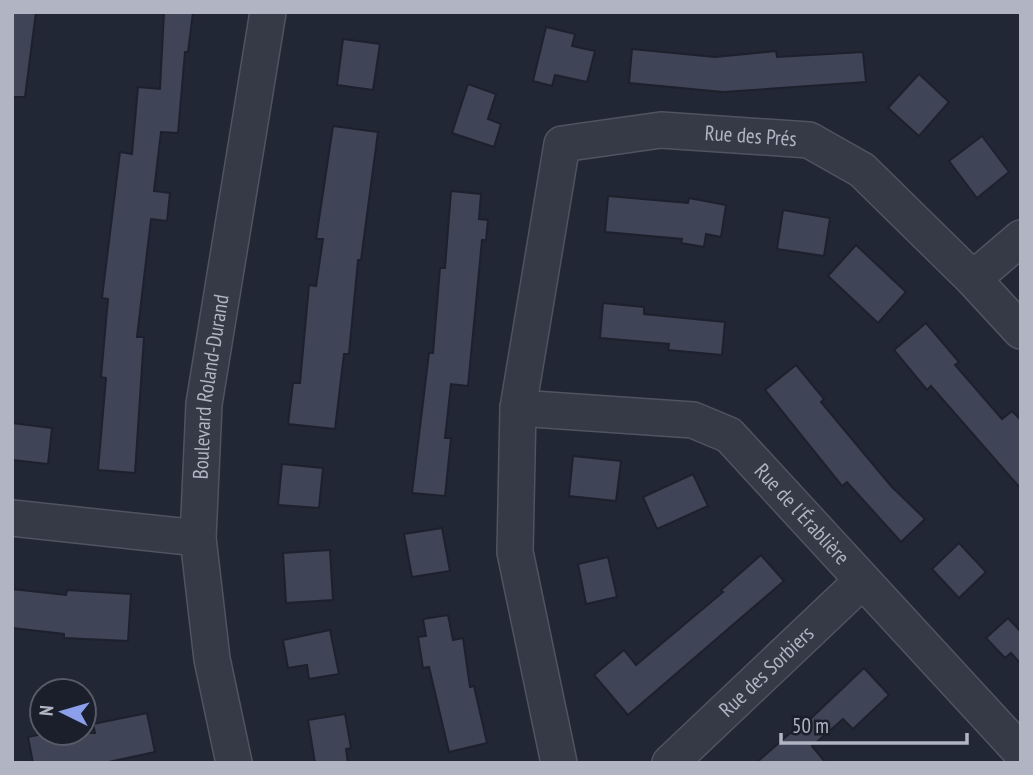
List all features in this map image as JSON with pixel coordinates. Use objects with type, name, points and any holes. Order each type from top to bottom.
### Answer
[{"type":"street","name":"Boulevard Roland-Durand","points":[[234,763],[212,659],[198,538],[204,404],[268,12]]},
{"type":"street","name":"Rue des Prés","points":[[518,408],[562,144],[661,130],[809,141],[862,170],[973,279],[1021,331]]},
{"type":"street","points":[[973,279],[1021,238]]},
{"type":"street","points":[[518,408],[514,552],[559,763]]},
{"type":"street","name":"Rue de l'Érablière","points":[[518,408],[693,420],[729,435],[1021,752]]},
{"type":"street","points":[[12,518],[198,538]]},
{"type":"street","name":"Rue des Sorbiers","points":[[670,763],[862,581]]},
{"type":"building","points":[[12,12],[36,12],[25,97],[12,97]]},
{"type":"building","points":[[164,12],[193,12],[188,52],[185,52],[178,133],[161,132],[154,191],[170,193],[167,221],[151,219],[137,337],[144,337],[135,473],[98,470],[106,378],[101,377],[108,299],[102,298],[120,152],[132,154],[138,87],[160,89]]},
{"type":"building","points":[[546,27],[575,34],[572,46],[595,51],[587,82],[555,75],[552,86],[533,81]]},
{"type":"building","points":[[343,39],[380,44],[373,90],[337,85]]},
{"type":"building","points":[[632,49],[715,57],[776,51],[777,57],[863,52],[866,82],[723,92],[629,83]]},
{"type":"building","points":[[919,74],[949,102],[919,136],[888,108]]},
{"type":"building","points":[[468,84],[496,94],[488,119],[501,124],[494,147],[452,133]]},
{"type":"building","points":[[333,126],[378,132],[361,260],[358,260],[349,354],[344,354],[335,429],[288,424],[293,383],[300,383],[309,285],[316,286],[323,239],[316,239]]},
{"type":"building","points":[[982,136],[1009,172],[977,198],[949,161]]},
{"type":"building","points":[[451,191],[481,194],[479,219],[488,220],[486,240],[482,240],[468,386],[451,384],[445,438],[451,438],[445,496],[412,493],[429,353],[433,353],[440,268],[445,268]]},
{"type":"building","points":[[608,196],[688,203],[689,198],[726,205],[721,237],[706,234],[704,247],[681,243],[682,239],[605,232]]},
{"type":"building","points":[[783,210],[830,218],[824,256],[777,249]]},
{"type":"building","points":[[856,245],[906,292],[878,323],[828,276]]},
{"type":"building","points":[[603,303],[644,307],[644,314],[725,322],[722,355],[668,350],[669,344],[600,338]]},
{"type":"building","points":[[926,323],[959,362],[955,365],[1002,419],[1012,411],[1021,420],[1021,489],[931,386],[927,390],[894,350]]},
{"type":"building","points":[[796,365],[824,399],[821,402],[891,486],[925,519],[901,542],[847,482],[842,486],[765,390]]},
{"type":"building","points":[[12,423],[52,428],[48,464],[12,460]]},
{"type":"building","points":[[573,456],[621,461],[616,501],[569,496]]},
{"type":"building","points":[[282,464],[323,468],[319,508],[278,505]]},
{"type":"building","points":[[693,474],[708,506],[657,529],[643,497]]},
{"type":"building","points":[[442,528],[450,571],[412,577],[404,534]]},
{"type":"building","points":[[959,543],[986,572],[959,598],[932,569]]},
{"type":"building","points":[[330,550],[333,600],[286,603],[283,553]]},
{"type":"building","points":[[761,555],[784,581],[628,715],[594,675],[624,650],[636,665],[723,592],[721,590]]},
{"type":"building","points":[[608,557],[617,597],[586,604],[578,564]]},
{"type":"building","points":[[12,589],[66,595],[67,590],[131,594],[128,641],[64,638],[64,634],[12,628]]},
{"type":"building","points":[[448,615],[453,640],[463,638],[470,687],[474,686],[487,743],[449,752],[429,667],[423,668],[418,637],[426,636],[423,619]]},
{"type":"building","points":[[1008,618],[1021,632],[1021,664],[1011,653],[1005,658],[986,638]]},
{"type":"building","points":[[330,630],[339,674],[309,679],[307,665],[288,668],[283,640]]},
{"type":"building","points":[[864,668],[889,695],[853,729],[843,719],[812,746],[826,763],[756,763],[805,720],[807,722]]},
{"type":"building","points":[[147,713],[155,752],[104,763],[33,763],[30,747],[98,747],[98,723]]},
{"type":"building","points":[[345,714],[351,748],[346,749],[348,763],[315,763],[308,720]]}]
